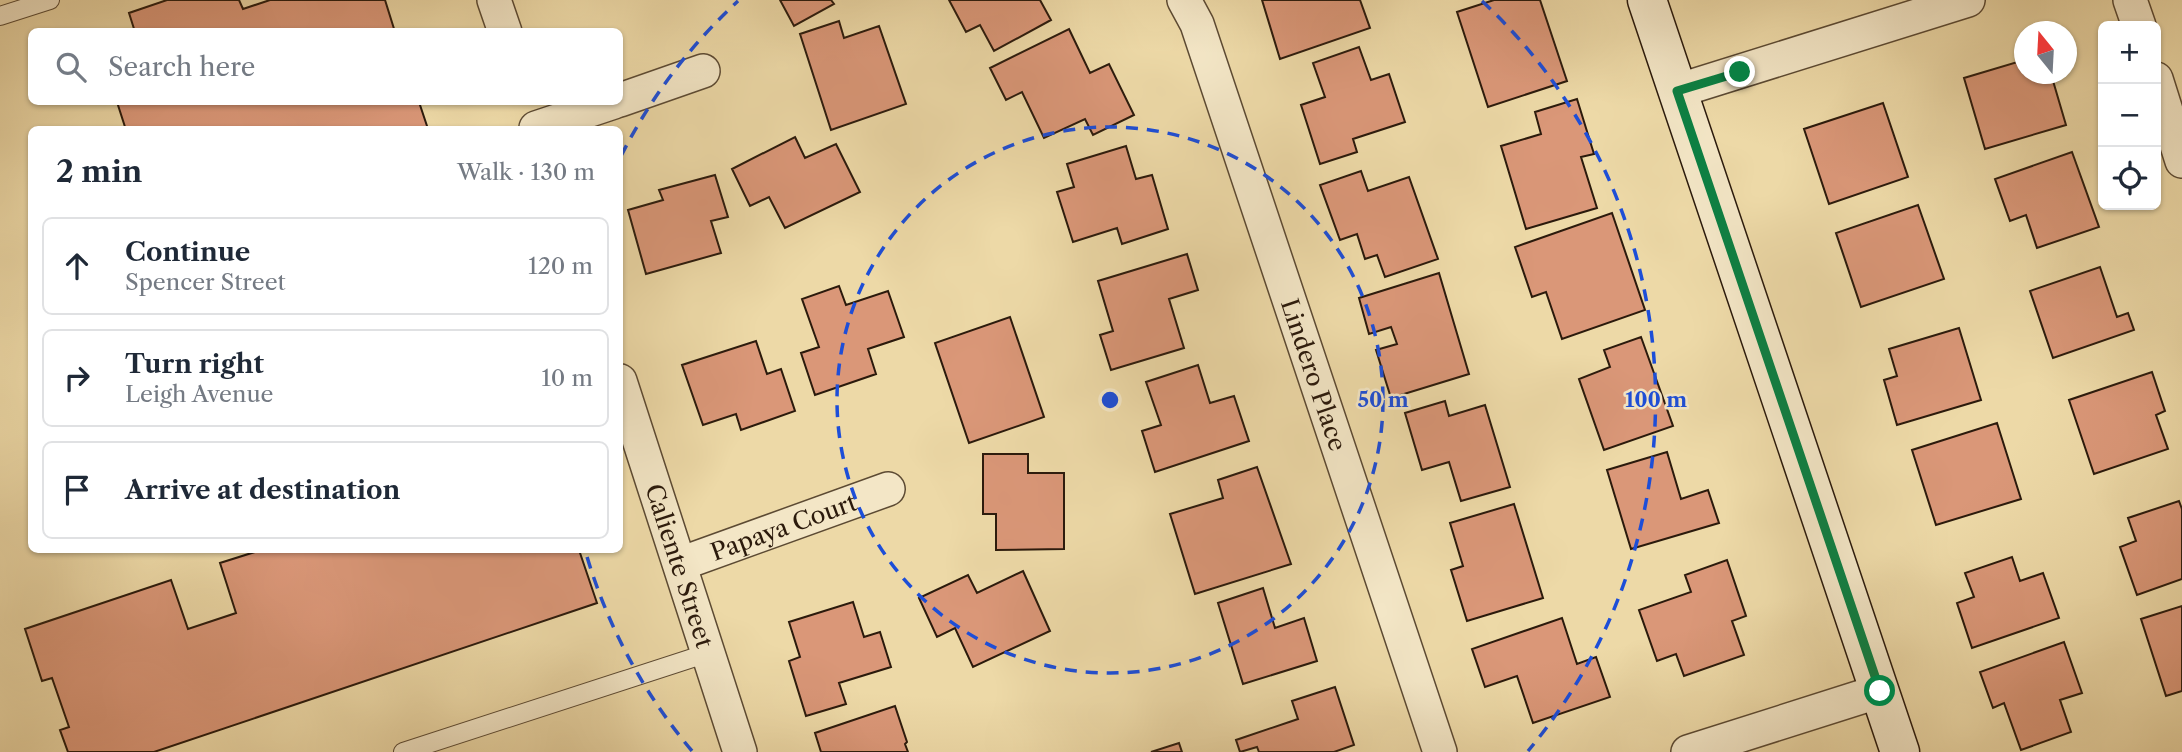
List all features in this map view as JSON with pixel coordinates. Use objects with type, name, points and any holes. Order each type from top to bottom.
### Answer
[{"type":"street","points":[[494,0],[504,28]]},
{"type":"street","name":"Lindero Place","points":[[1184,0],[1197,24],[1440,752]]},
{"type":"street","points":[[1647,0],[1900,752]]},
{"type":"street","points":[[1677,91],[1968,0]]},
{"type":"street","points":[[2130,0],[2137,21]]},
{"type":"street","points":[[623,99],[703,71]]},
{"type":"street","points":[[2158,84],[2182,160]]},
{"type":"street","points":[[534,120],[601,105]]},
{"type":"street","name":"Caliente Street","points":[[623,389],[740,752]]},
{"type":"street","name":"Papaya Court","points":[[680,564],[888,489]]},
{"type":"street","points":[[1688,752],[1880,691]]},
{"type":"lane","points":[[0,16],[50,0]]},
{"type":"lane","points":[[411,751],[708,653]]},
{"type":"building","points":[[167,0],[239,0],[243,9],[270,0],[385,0],[394,28],[134,28],[129,13]]},
{"type":"building","points":[[780,0],[831,0],[834,4],[794,26]]},
{"type":"building","points":[[949,0],[1040,0],[1051,20],[994,51],[980,25],[966,32]]},
{"type":"building","points":[[1262,0],[1360,0],[1370,28],[1280,59]]},
{"type":"building","points":[[1494,0],[1540,0],[1567,81],[1488,107],[1457,12]]},
{"type":"building","points":[[839,21],[844,38],[879,26],[906,104],[831,130],[800,34]]},
{"type":"building","points":[[1069,29],[1090,73],[1109,64],[1134,115],[1093,135],[1085,119],[1044,138],[1022,92],[1006,100],[990,68]]},
{"type":"building","points":[[1359,47],[1371,80],[1389,74],[1405,122],[1353,139],[1357,152],[1320,164],[1301,105],[1325,97],[1313,63]]},
{"type":"building","points":[[2014,63],[2014,84],[2054,84],[2066,125],[1985,149],[1964,78]]},
{"type":"building","points":[[1577,99],[1594,154],[1581,157],[1597,208],[1526,229],[1501,146],[1541,134],[1535,112]]},
{"type":"building","points":[[1883,103],[1908,177],[1829,204],[1804,129]]},
{"type":"building","points":[[118,105],[420,105],[427,126],[125,126]]},
{"type":"building","points":[[795,137],[805,158],[836,144],[860,192],[785,228],[769,197],[750,206],[732,169]]},
{"type":"building","points":[[1126,146],[1136,179],[1152,175],[1168,229],[1122,244],[1117,228],[1073,242],[1057,192],[1074,187],[1067,164]]},
{"type":"building","points":[[2072,152],[2099,227],[2037,248],[2026,215],[2010,221],[1995,179]]},
{"type":"building","points":[[1361,171],[1368,191],[1409,177],[1438,259],[1385,277],[1377,255],[1365,259],[1357,234],[1340,240],[1320,185]]},
{"type":"building","points":[[715,175],[728,217],[711,221],[721,253],[646,274],[628,210],[663,200],[659,190]]},
{"type":"building","points":[[1918,205],[1944,279],[1861,307],[1836,233]]},
{"type":"building","points":[[1612,213],[1645,310],[1562,339],[1546,292],[1532,297],[1515,247]]},
{"type":"building","points":[[1187,254],[1198,290],[1169,299],[1184,348],[1111,370],[1100,335],[1113,331],[1098,281]]},
{"type":"building","points":[[2100,267],[2117,317],[2128,313],[2134,330],[2053,358],[2030,291]]},
{"type":"building","points":[[1439,273],[1469,374],[1391,398],[1376,350],[1397,344],[1391,327],[1369,334],[1359,298]]},
{"type":"building","points":[[839,286],[846,305],[888,291],[904,337],[868,349],[876,374],[815,395],[801,353],[819,347],[802,299]]},
{"type":"building","points":[[1010,317],[1044,417],[969,443],[935,343]]},
{"type":"building","points":[[1959,328],[1981,400],[1897,425],[1884,380],[1897,376],[1889,349]]},
{"type":"building","points":[[1641,337],[1673,426],[1604,450],[1579,379],[1610,367],[1604,350]]},
{"type":"building","points":[[756,341],[767,374],[781,369],[795,411],[741,430],[736,414],[703,425],[682,365]]},
{"type":"building","points":[[1198,365],[1210,403],[1234,396],[1249,441],[1155,472],[1142,431],[1161,425],[1146,382]]},
{"type":"building","points":[[2152,372],[2165,411],[2156,415],[2168,449],[2094,474],[2069,400]]},
{"type":"building","points":[[1445,401],[1449,416],[1485,405],[1510,487],[1461,501],[1449,462],[1422,470],[1405,413]]},
{"type":"building","points":[[1997,423],[2021,499],[1936,525],[1912,450]]},
{"type":"building","points":[[1667,452],[1681,499],[1708,490],[1719,523],[1631,549],[1607,470]]},
{"type":"building","points":[[983,454],[1028,454],[1028,473],[1064,473],[1064,549],[996,550],[996,514],[983,514]]},
{"type":"building","points":[[1257,467],[1291,564],[1195,594],[1170,514],[1223,498],[1218,480]]},
{"type":"building","points":[[2179,501],[2182,509],[2182,579],[2137,595],[2120,547],[2136,541],[2128,518]]},
{"type":"building","points":[[1514,504],[1543,598],[1467,621],[1451,570],[1463,566],[1450,523]]},
{"type":"building","points":[[252,553],[580,553],[597,603],[154,752],[68,752],[60,730],[69,727],[52,678],[42,681],[25,629],[171,580],[188,629],[236,613],[220,563]]},
{"type":"building","points":[[2012,557],[2020,581],[2043,573],[2059,618],[1972,648],[1957,603],[1974,597],[1965,573]]},
{"type":"building","points":[[1727,560],[1746,616],[1732,621],[1744,655],[1684,676],[1676,654],[1657,661],[1639,610],[1691,592],[1685,575]]},
{"type":"building","points":[[1023,571],[1050,631],[973,667],[955,628],[937,637],[919,598],[968,575],[977,593]]},
{"type":"building","points":[[1263,588],[1275,628],[1304,618],[1317,661],[1243,684],[1218,603]]},
{"type":"building","points":[[853,602],[864,637],[880,632],[891,667],[839,683],[846,704],[806,716],[789,661],[800,657],[789,622]]},
{"type":"building","points":[[2182,606],[2182,691],[2166,696],[2141,619]]},
{"type":"building","points":[[1562,618],[1577,664],[1596,657],[1610,697],[1533,723],[1517,676],[1485,687],[1472,649]]},
{"type":"building","points":[[2064,642],[2082,693],[2060,700],[2071,732],[2021,750],[2004,703],[1993,708],[1980,672]]},
{"type":"building","points":[[1335,687],[1354,745],[1334,752],[1259,752],[1257,747],[1240,752],[1236,740],[1298,719],[1292,701]]},
{"type":"building","points":[[895,706],[908,752],[821,752],[815,733]]},
{"type":"building","points":[[1179,743],[1182,752],[1151,752]]},
{"type":"route","points":[[1740,72],[1677,91],[1880,691]]}]
